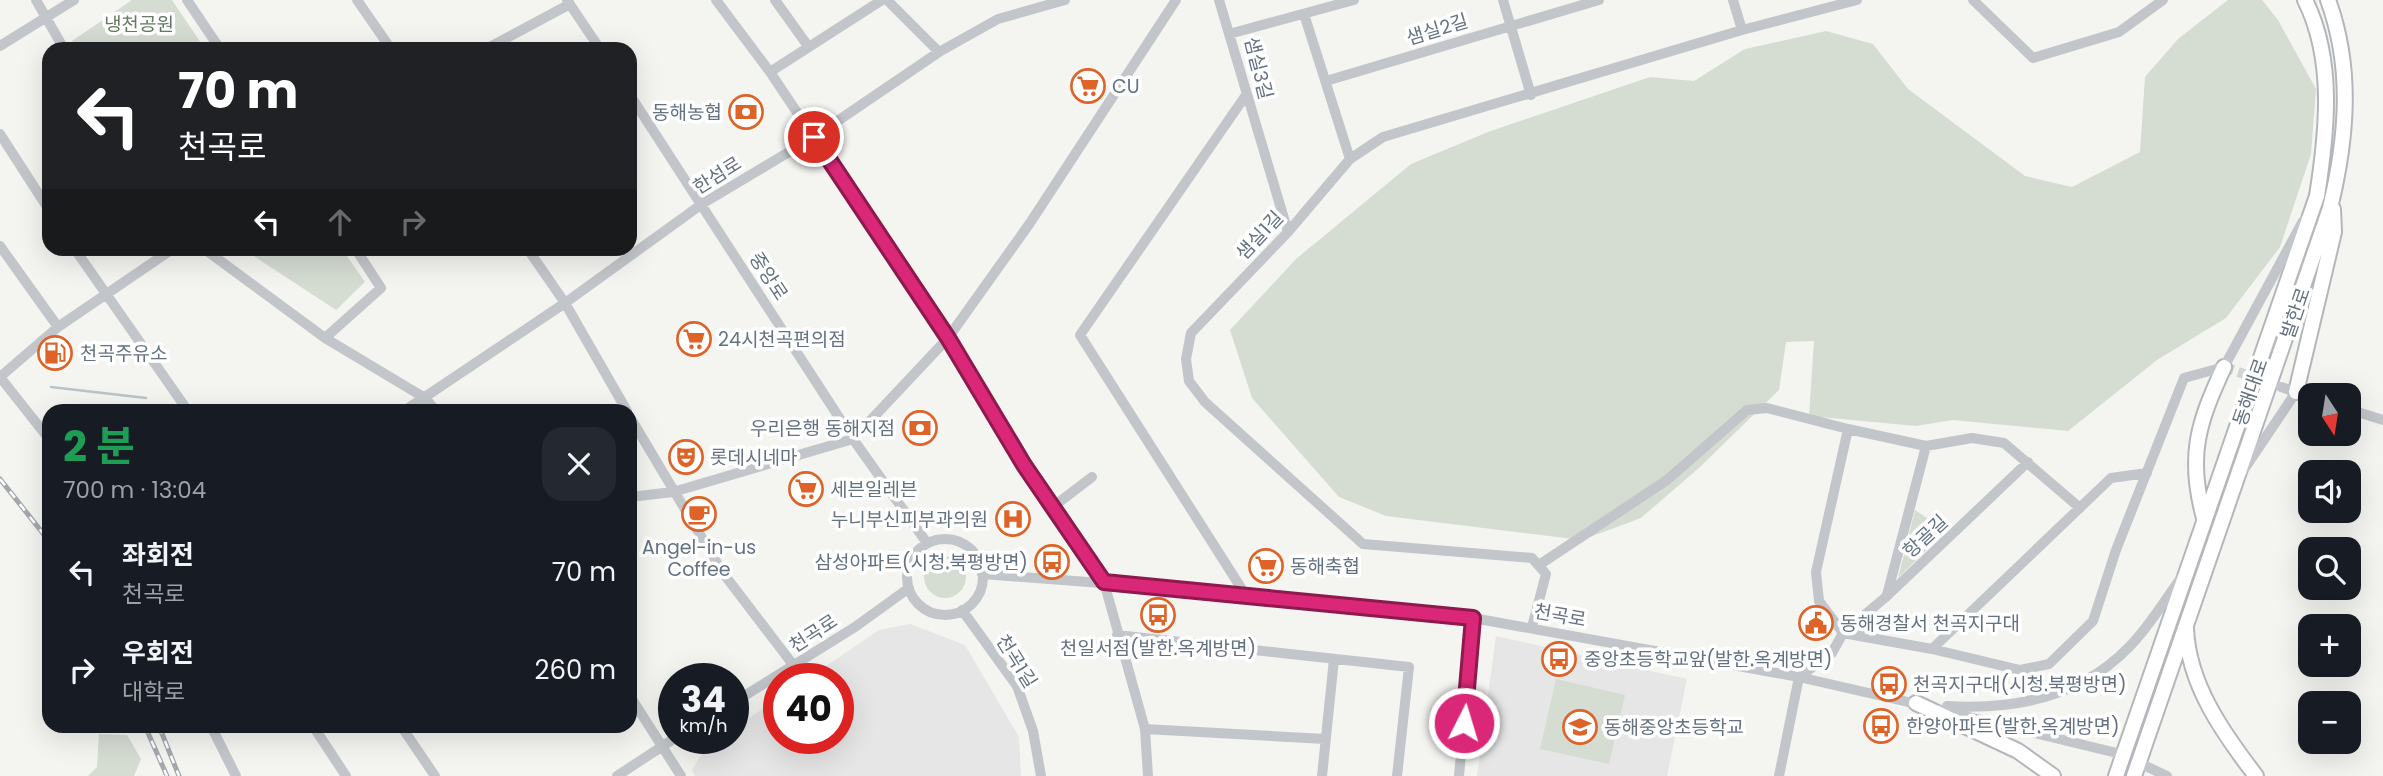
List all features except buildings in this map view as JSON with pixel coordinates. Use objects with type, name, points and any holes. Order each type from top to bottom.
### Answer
[{"type":"main road","name":"동해대로","points":[[2116,776],[2121,754],[2317,196],[2327,103],[2322,56],[2305,0]]},
{"type":"main road","name":"발한로","points":[[2135,769],[2333,195],[2343,151],[2346,75],[2338,27],[2328,0]]},
{"type":"main road","points":[[2305,383],[2334,232],[2333,195]]},
{"type":"main road","points":[[2204,518],[2197,487],[2200,419],[2224,367]]},
{"type":"main road","points":[[2186,618],[2187,649],[2207,703],[2226,736],[2256,776]]},
{"type":"main road","points":[[1916,704],[2018,751],[2053,776]]},
{"type":"main road","points":[[2121,754],[2135,769]]},
{"type":"street","points":[[36,0],[60,42]]},
{"type":"street","points":[[0,46],[74,0]]},
{"type":"street","points":[[187,0],[215,42]]},
{"type":"street","points":[[358,0],[386,42]]},
{"type":"street","points":[[716,0],[814,137],[948,338],[1024,465],[1104,582],[1145,729],[1148,776]]},
{"type":"street","points":[[775,0],[808,46]]},
{"type":"street","points":[[770,72],[885,0],[939,52]]},
{"type":"street","name":"한섬로","points":[[637,251],[702,204],[814,137],[939,52],[998,19],[1065,0]]},
{"type":"street","points":[[637,496],[673,492],[853,439],[948,338],[1030,223],[1176,0]]},
{"type":"street","points":[[1219,0],[1229,34]]},
{"type":"street","name":"샘실3길","points":[[1288,232],[1229,34],[1354,0]]},
{"type":"street","points":[[1503,0],[1531,95]]},
{"type":"street","name":"샘실2길","points":[[1326,81],[1599,0]]},
{"type":"street","points":[[1733,0],[1742,30]]},
{"type":"street","name":"샘실1길","points":[[1539,565],[1532,558],[1363,544],[1205,402],[1189,381],[1186,359],[1191,333],[1288,232],[1350,159],[1383,137],[1742,30],[1857,0]]},
{"type":"street","points":[[1973,0],[2033,58],[2119,32],[2163,0]]},
{"type":"street","points":[[498,42],[569,2],[595,42]]},
{"type":"street","points":[[1304,14],[1350,159]]},
{"type":"street","points":[[1245,594],[1080,335],[1246,94]]},
{"type":"street","name":"중앙로","points":[[637,106],[853,439],[927,543]]},
{"type":"street","points":[[0,134],[42,199]]},
{"type":"street","points":[[1848,429],[1816,572],[1819,601],[1843,633],[1932,649],[2020,670],[2049,664],[2093,621],[2184,378],[2224,367],[2317,196]]},
{"type":"street","points":[[0,247],[58,327]]},
{"type":"street","points":[[79,256],[104,296],[185,404]]},
{"type":"street","points":[[42,430],[0,377],[58,327],[162,256]]},
{"type":"street","points":[[214,256],[325,338],[425,398],[430,404]]},
{"type":"street","points":[[325,338],[381,288],[360,256]]},
{"type":"street","points":[[533,256],[565,303],[623,404]]},
{"type":"street","name":"한섬로","points":[[415,404],[630,256]]},
{"type":"street","points":[[2281,387],[2298,392]]},
{"type":"street","points":[[2235,483],[2298,401]]},
{"type":"street","points":[[1532,627],[1546,574],[1539,565],[1667,480],[1747,410],[1767,408],[1926,446],[1972,438],[2004,443],[2080,508]]},
{"type":"street","points":[[2361,413],[2383,420]]},
{"type":"street","points":[[637,429],[723,573],[792,663]]},
{"type":"street","points":[[1887,596],[1926,446]]},
{"type":"street","name":"항골길","points":[[1799,677],[1832,653],[1843,633],[1887,596],[2028,462]]},
{"type":"street","points":[[1932,649],[2111,478],[2147,473]]},
{"type":"street","points":[[1054,506],[1092,477]]},
{"type":"street","points":[[942,539],[964,543],[975,554],[982,574],[978,596],[962,610],[949,614],[928,611],[915,600],[909,588],[908,568],[914,555],[927,543],[942,539]]},
{"type":"street","points":[[1916,704],[1981,708],[2025,704],[2063,691],[2102,671],[2130,646],[2185,573]]},
{"type":"street","name":"천곡로","points":[[982,574],[1245,594],[1473,618],[1532,627],[1799,677],[2121,754]]},
{"type":"street","name":"천곡로","points":[[798,663],[909,588]]},
{"type":"street","name":"천곡1길","points":[[962,610],[1017,686],[1033,731],[1041,776]]},
{"type":"street","points":[[1459,776],[1473,618]]},
{"type":"street","points":[[1117,635],[1409,667],[1397,776]]},
{"type":"street","points":[[1322,776],[1334,659]]},
{"type":"street","points":[[1779,776],[1799,677]]},
{"type":"street","points":[[637,707],[658,740]]},
{"type":"street","points":[[1145,729],[1325,739]]},
{"type":"street","points":[[214,733],[236,776]]},
{"type":"street","points":[[319,733],[346,776]]},
{"type":"street","points":[[406,733],[435,776]]},
{"type":"street","points":[[617,776],[658,749]]},
{"type":"street","points":[[667,754],[681,776]]},
{"type":"street","points":[[2135,769],[2167,776]]},
{"type":"shaded area","points":[[910,624],[965,645],[1019,737],[1021,776],[695,776],[692,770],[702,754],[749,754],[749,718],[763,709],[763,754],[854,754],[854,663],[831,663],[879,630]]},
{"type":"shaded area","name":"동해중앙초등학교","points":[[1496,636],[1687,679],[1667,776],[1477,776]]},
{"type":"green space","name":"냉천공원","points":[[132,0],[172,0],[200,42],[73,42]]},
{"type":"green space","points":[[2228,0],[2262,0],[2278,20],[2316,89],[2311,154],[2280,247],[2226,318],[2157,360],[2068,431],[1953,420],[1916,426],[1809,416],[1814,341],[1786,342],[1779,390],[1700,467],[1641,518],[1582,540],[1386,516],[1339,497],[1252,398],[1230,330],[1296,259],[1411,164],[1488,132],[1650,77],[1694,81],[1745,49],[1826,31],[1873,44],[1908,89],[2025,176],[2072,187],[2140,152],[2145,77],[2178,39]]},
{"type":"green space","points":[[254,256],[347,256],[365,282],[336,310]]},
{"type":"green space","points":[[1915,510],[1946,531],[1898,578]]},
{"type":"green space","points":[[945,556],[960,562],[966,577],[960,592],[945,598],[930,592],[924,577],[930,562]]},
{"type":"green space","points":[[1556,679],[1625,695],[1609,764],[1540,749]]},
{"type":"green space","points":[[99,734],[127,735],[141,759],[134,776],[88,776],[97,767]]},
{"type":"waterway","points":[[51,387],[146,398]]},
{"type":"tunnel","points":[[2224,367],[2261,380]]},
{"type":"railway","points":[[0,479],[42,532]]},
{"type":"railway","points":[[148,733],[167,776]]},
{"type":"railway","points":[[162,733],[179,776]]},
{"type":"place","name":"CU","points":[[1088,86]]},
{"type":"place","name":"동해농협","points":[[746,112]]},
{"type":"place","name":"24시천곡편의점","points":[[694,339]]},
{"type":"place","name":"천곡주유소","points":[[55,353]]},
{"type":"place","name":"우리은행 동해지점","points":[[920,428]]},
{"type":"place","name":"롯데시네마","points":[[686,457]]},
{"type":"place","name":"세븐일레븐","points":[[806,489]]},
{"type":"place","name":"Angel-in-us Coffee","points":[[699,514]]},
{"type":"place","name":"누니부신피부과의원","points":[[1013,519]]},
{"type":"place","name":"삼성아파트(시청.북평방면)","points":[[1052,562]]},
{"type":"place","name":"동해축협","points":[[1266,566]]},
{"type":"place","name":"천일서점(발한.옥계방면)","points":[[1158,615]]},
{"type":"place","name":"동해경찰서 천곡지구대","points":[[1816,623]]},
{"type":"place","name":"중앙초등학교앞(발한.옥계방면)","points":[[1559,659]]},
{"type":"place","name":"천곡지구대(시청.북평방면)","points":[[1889,684]]},
{"type":"place","name":"한양아파트(발한.옥계방면)","points":[[1881,726]]},
{"type":"place","name":"동해중앙초등학교","points":[[1580,727]]},
{"type":"route","points":[[814,137],[970,372],[1024,465],[1104,582],[1473,618],[1464,723]]}]
